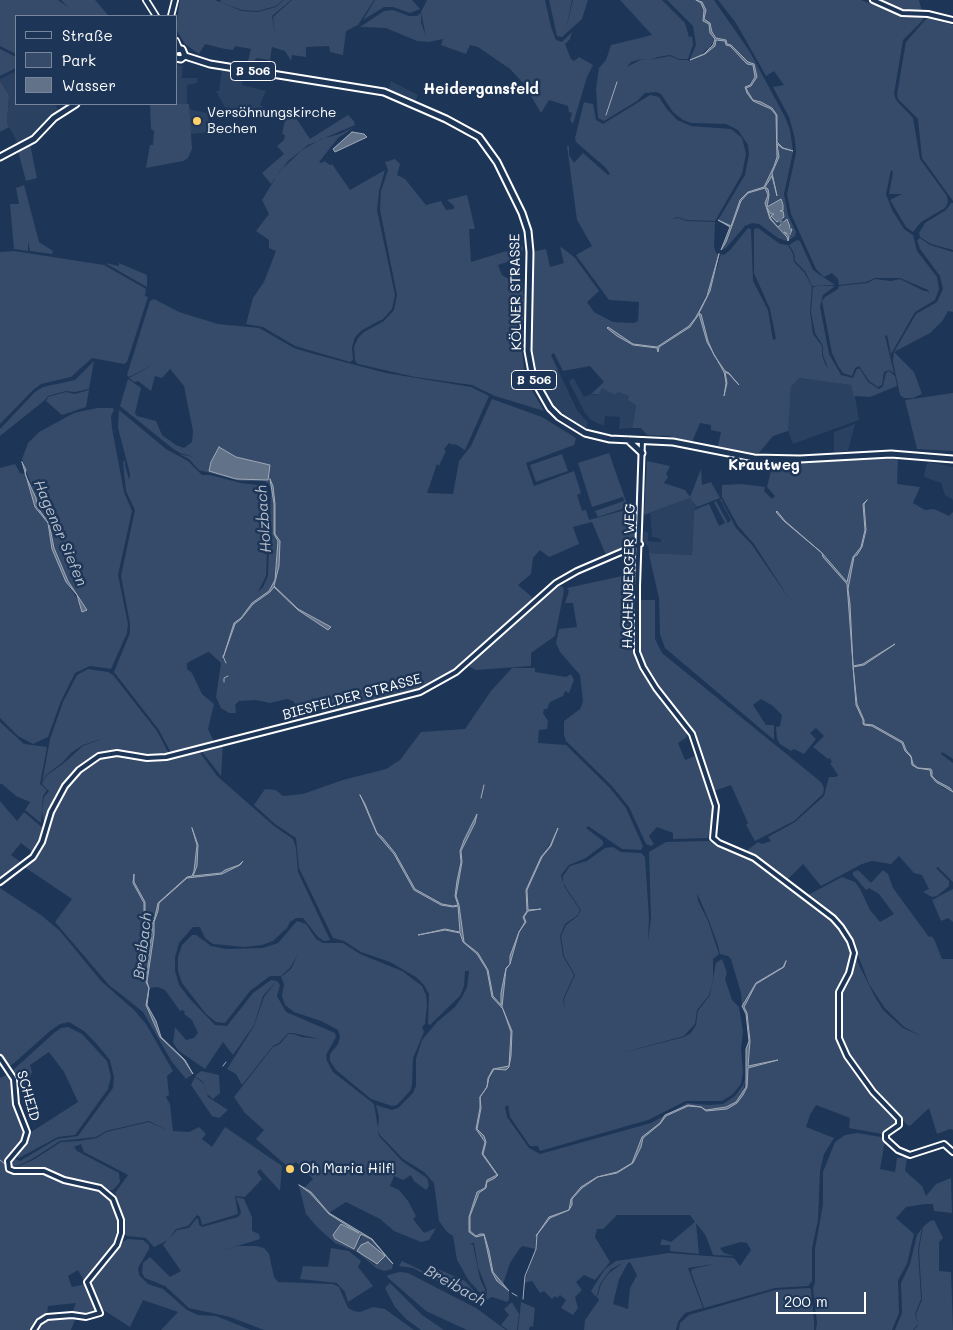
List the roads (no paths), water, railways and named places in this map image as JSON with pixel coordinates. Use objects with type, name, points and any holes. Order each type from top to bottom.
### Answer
[{"type":"main road","points":[[146,0],[155,15]]},
{"type":"main road","points":[[171,15],[175,0]]},
{"type":"main road","points":[[178,49],[184,50],[185,56]]},
{"type":"main road","name":"B 506","points":[[178,58],[181,59],[185,56]]},
{"type":"main road","name":"KÖLNER STRASSE","points":[[185,56],[215,65],[384,92],[479,137],[497,162],[522,213],[528,231],[530,252],[528,351],[530,369],[537,388],[550,408],[571,426],[595,436],[673,442],[771,459],[891,454],[953,459]]},
{"type":"main road","points":[[0,157],[34,138],[54,118],[74,105]]},
{"type":"main road","points":[[628,440],[642,453]]},
{"type":"street","points":[[873,0],[902,13],[928,14],[953,20]]},
{"type":"street","name":"HACHENBERGER WEG","points":[[642,440],[640,544],[637,586],[638,652],[643,667],[656,688],[692,734],[716,806],[713,838],[718,843],[754,858],[833,918],[841,927],[850,941],[854,953],[849,973],[839,992],[839,1038],[847,1056],[873,1092],[899,1119],[899,1125],[886,1134],[886,1139],[898,1150],[910,1155],[944,1144],[953,1152]]},
{"type":"street","name":"BIESFELDER STRASSE","points":[[0,882],[33,857],[38,850],[53,808],[71,779],[94,759],[104,754],[117,753],[147,758],[166,757],[420,692],[456,672],[556,583],[577,571],[640,544]]},
{"type":"street","name":"SCHEID","points":[[0,1058],[14,1079],[16,1104],[27,1132],[24,1142],[10,1159],[8,1166],[14,1171],[44,1171],[64,1180],[102,1189],[116,1203],[121,1220],[117,1245],[88,1280],[100,1313],[86,1317],[72,1315],[47,1317],[39,1322],[34,1330]]},
{"type":"water","points":[[696,0],[702,2],[706,10],[704,19],[710,23],[716,38],[726,40],[727,44],[731,45],[748,62],[754,64],[757,77],[751,86],[746,88],[753,100],[772,108],[777,115],[777,142],[783,148],[793,151],[782,148],[777,144],[779,157],[772,173],[777,196],[772,176],[765,187],[768,189],[769,195],[767,207],[781,199],[783,210],[780,211],[783,211],[784,217],[777,222],[771,216],[774,214],[771,214],[767,208],[771,219],[778,227],[787,219],[790,227],[788,229],[792,229],[790,235],[784,232],[789,236],[788,241],[787,237],[770,219],[765,203],[768,195],[765,188],[748,193],[741,201],[726,242],[721,250],[730,227],[718,220],[731,226],[740,200],[748,192],[764,187],[774,166],[777,157],[776,115],[771,109],[753,101],[747,93],[745,87],[750,85],[755,77],[753,65],[747,64],[730,46],[726,45],[725,41],[716,40],[715,46],[705,54],[690,60],[704,54],[713,45],[715,39],[710,33],[709,24],[703,21],[704,10],[701,3]]},
{"type":"water","points":[[352,132],[364,134],[367,137],[335,152],[333,149]]},
{"type":"water","points":[[719,254],[710,291],[699,313],[701,314],[713,352],[707,342],[699,314],[690,327],[659,347],[658,352],[657,348],[633,345],[607,328],[633,344],[657,347],[689,326],[707,296]]},
{"type":"water","points":[[716,358],[725,371],[739,385],[725,372],[727,383],[724,396],[726,383],[724,372]]},
{"type":"water","points":[[219,447],[236,457],[270,465],[268,480],[236,479],[209,471],[211,462]]},
{"type":"water","points":[[26,477],[36,498],[37,507],[49,523],[54,548],[68,581],[87,610],[82,612],[77,595],[66,582],[52,549],[48,523],[35,507]]},
{"type":"water","points":[[270,479],[273,486],[275,504],[275,534],[280,541],[279,566],[274,586],[298,609],[331,627],[328,630],[298,610],[274,587],[253,604],[241,619],[235,624],[223,658],[234,623],[241,618],[252,603],[269,591],[275,580],[278,541],[274,534],[274,504]]},
{"type":"water","points":[[867,500],[864,504],[866,530],[862,547],[854,557],[848,589],[853,662],[847,584],[823,557],[822,553],[847,582],[853,557],[861,547],[865,530],[863,504]]},
{"type":"water","points":[[777,511],[785,521],[822,553],[784,521],[776,512]]},
{"type":"water","points":[[895,644],[864,665],[853,666],[863,664]]},
{"type":"water","points":[[854,672],[857,704],[864,724],[873,725],[903,742],[911,756],[913,764],[918,768],[931,769],[932,776],[953,792],[936,782],[931,776],[930,770],[917,768],[912,765],[911,757],[905,751],[902,743],[872,726],[863,724],[856,705]]},
{"type":"water","points":[[360,795],[377,833],[395,853],[415,889],[442,904],[453,906],[458,905],[455,896],[461,862],[460,851],[477,814],[475,823],[461,851],[462,862],[456,896],[459,905],[464,942],[478,953],[488,970],[493,996],[501,1005],[501,993],[506,968],[510,964],[506,969],[503,1009],[492,997],[487,970],[477,954],[463,942],[460,933],[445,930],[418,935],[445,929],[460,932],[458,906],[453,907],[441,905],[414,890],[394,854],[377,834]]},
{"type":"water","points":[[192,828],[198,845],[197,866],[193,876],[221,873],[239,865],[243,861],[240,865],[222,874],[187,878],[159,903],[154,922],[147,982],[149,988],[146,982],[153,922],[147,918],[144,912],[144,903],[133,883],[134,874],[134,882],[145,902],[145,912],[154,921],[158,903],[187,877],[192,876],[197,845]]},
{"type":"water","points":[[558,828],[551,846],[542,857],[527,890],[528,910],[541,909],[528,911],[524,917],[526,922],[519,932],[525,922],[523,917],[527,911],[526,890],[541,857],[550,846]]},
{"type":"water","points":[[519,932],[510,964],[510,956]]},
{"type":"water","points":[[786,961],[784,967],[756,984],[744,1007],[747,1013],[750,1041],[748,1066],[778,1060],[748,1068],[747,1087],[737,1103],[727,1109],[706,1111],[701,1107],[706,1110],[726,1107],[736,1102],[746,1087],[746,1049],[749,1041],[746,1014],[742,1006],[756,983],[783,967]]},
{"type":"water","points":[[149,988],[147,1005],[156,1021],[161,1037],[185,1060],[193,1074],[184,1060],[160,1037],[146,1005]]},
{"type":"water","points":[[504,1011],[512,1031],[509,1067],[506,1070],[494,1069],[487,1087],[488,1078],[493,1069],[509,1066],[511,1032]]},
{"type":"water","points":[[480,1097],[481,1108],[477,1129],[484,1136],[486,1142],[483,1154],[498,1175],[487,1182],[486,1188],[479,1193],[470,1216],[470,1231],[476,1236],[484,1234],[493,1272],[509,1291],[497,1281],[492,1272],[484,1235],[476,1237],[469,1232],[469,1217],[477,1192],[485,1188],[487,1180],[497,1175],[482,1154],[485,1142],[476,1129]]},
{"type":"water","points":[[688,1105],[701,1107],[688,1106],[666,1116],[660,1124],[643,1138],[633,1163],[617,1173],[598,1177],[582,1188],[572,1199],[572,1205],[569,1210],[571,1199],[581,1187],[597,1177],[617,1172],[632,1163],[642,1137],[660,1123],[665,1115]]},
{"type":"water","points":[[299,1185],[311,1192],[329,1213],[372,1239],[393,1264],[371,1239],[361,1234],[354,1249],[335,1239],[333,1235],[341,1224],[359,1233],[329,1214],[310,1193]]},
{"type":"water","points":[[569,1210],[550,1218],[536,1236],[549,1217]]},
{"type":"water","points":[[368,1242],[385,1256],[377,1264],[357,1251],[361,1245]]},
{"type":"waterway","points":[[606,115],[617,82]]},
{"type":"waterway","points":[[777,208],[781,222],[788,229],[789,234]]},
{"type":"waterway","name":"Holzbach","points":[[223,656],[226,663]]},
{"type":"waterway","name":"Holzbach","points":[[224,682],[224,678],[228,676]]},
{"type":"waterway","points":[[481,798],[484,785]]},
{"type":"waterway","points":[[223,1066],[226,1062]]},
{"type":"waterway","points":[[0,1160],[5,1164]]},
{"type":"waterway","points":[[523,1299],[525,1276],[536,1249],[537,1235]]},
{"type":"waterway","points":[[512,1293],[517,1296]]},
{"type":"place","name":"Versöhnungskirche Bechen","points":[[197,121]]},
{"type":"place","name":"Oh Maria Hilf!","points":[[290,1169]]},
{"type":"district","name":"Heidergansfeld","points":[[481,89]]},
{"type":"district","name":"Krautweg","points":[[764,465]]},
{"type":"water label","name":"Hagener Siefen","points":[[60,533]]},
{"type":"water label","name":"Breibach","points":[[143,946]]},
{"type":"water label","name":"Breibach","points":[[455,1286]]}]
